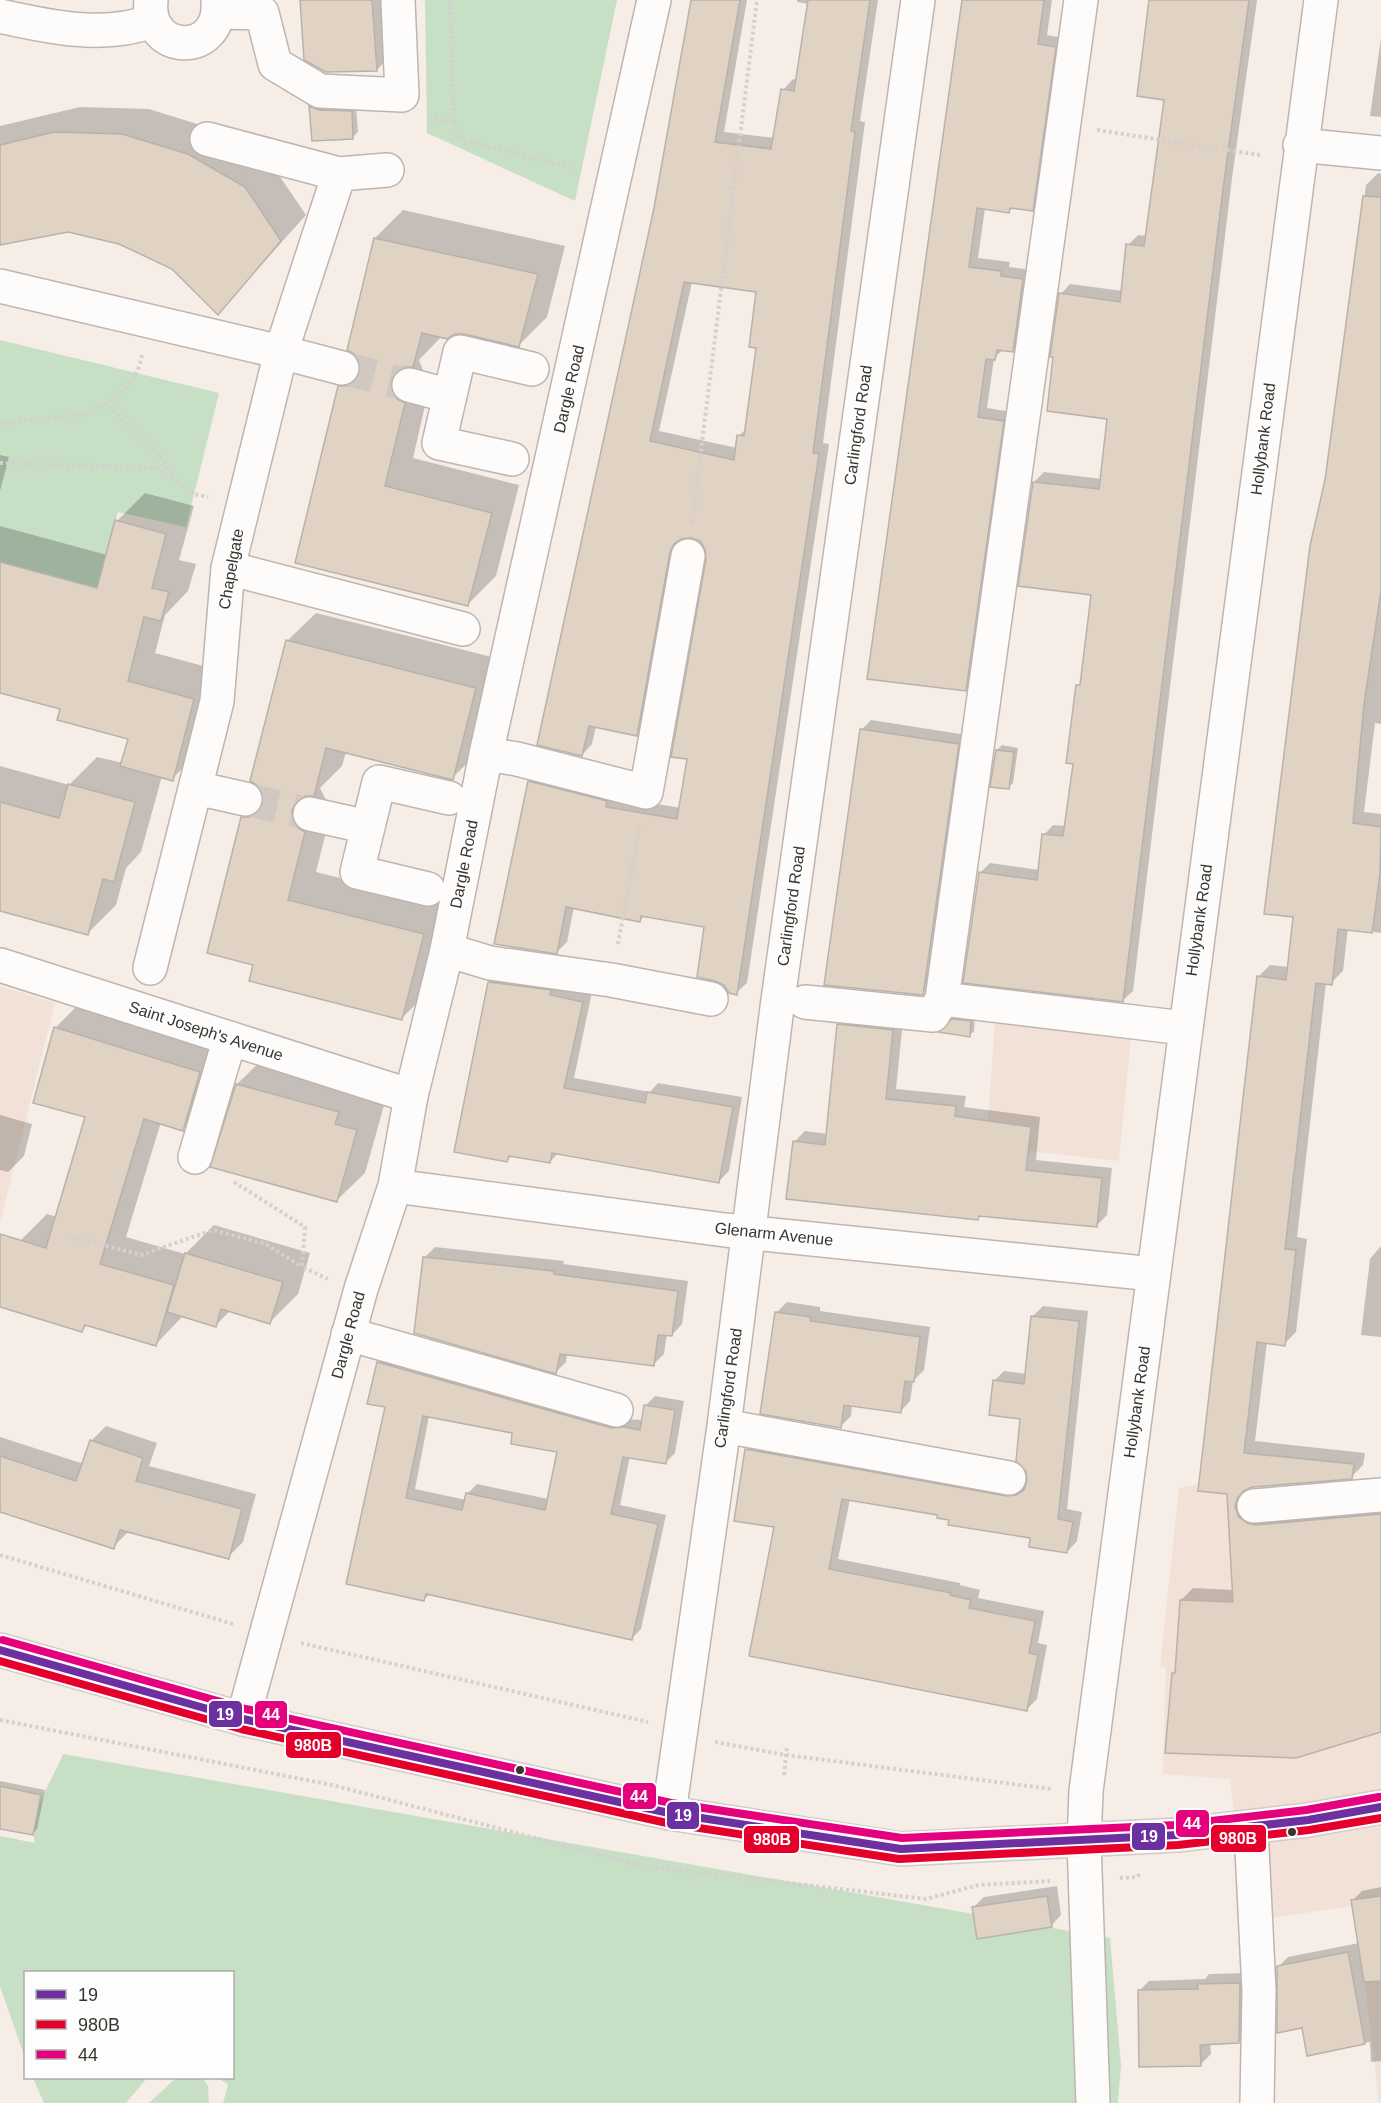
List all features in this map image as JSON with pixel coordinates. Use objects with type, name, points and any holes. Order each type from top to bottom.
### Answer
[{"type":"main road","points":[[0,1650],[243,1719],[669,1813],[901,1849],[1084,1842],[1251,1827],[1381,1807]]},
{"type":"street","points":[[0,16],[55,28],[130,29],[152,10],[167,38],[178,43],[190,43],[210,33],[217,23],[219,6],[262,14],[275,64],[320,91],[402,95],[398,0]]},
{"type":"street","name":"Dargle Road","points":[[243,1719],[348,1334],[394,1186],[411,1096],[447,950],[486,754],[654,0]]},
{"type":"street","name":"Carlingford Road","points":[[669,1813],[724,1426],[778,1000],[918,0]]},
{"type":"street","points":[[805,1002],[933,1015],[942,999],[1081,0]]},
{"type":"street","name":"Hollybank Road","points":[[1093,2103],[1084,1842],[1086,1791],[1184,1028],[1219,783],[1300,145],[1321,0]]},
{"type":"street","points":[[207,139],[339,174],[387,170]]},
{"type":"street","points":[[1300,145],[1381,153]]},
{"type":"street","name":"Chapelgate","points":[[150,968],[217,702],[228,568],[281,352],[339,174]]},
{"type":"street","points":[[0,286],[342,368]]},
{"type":"street","points":[[512,459],[439,443],[460,352],[532,369]]},
{"type":"street","points":[[409,386],[450,396]]},
{"type":"street","points":[[486,754],[517,759],[646,792],[688,556]]},
{"type":"street","points":[[228,568],[462,629]]},
{"type":"street","points":[[428,889],[357,872],[379,782],[449,798]]},
{"type":"street","points":[[196,788],[245,799]]},
{"type":"street","points":[[310,814],[368,827]]},
{"type":"street","points":[[447,950],[490,963],[611,980],[711,999]]},
{"type":"street","name":"Saint Joseph's Avenue","points":[[0,965],[411,1096]]},
{"type":"street","points":[[942,999],[1184,1028]]},
{"type":"street","points":[[195,1156],[230,1038]]},
{"type":"street","name":"Glenarm Avenue","points":[[394,1186],[749,1231],[1153,1274]]},
{"type":"street","points":[[348,1334],[616,1410]]},
{"type":"street","points":[[724,1426],[1009,1478]]},
{"type":"street","points":[[1254,1506],[1381,1495]]},
{"type":"street","points":[[1251,1827],[1259,1991],[1257,2103]]},
{"type":"path","points":[[450,0],[454,123],[462,140],[569,167]]},
{"type":"path","points":[[688,556],[757,0]]},
{"type":"path","points":[[1064,124],[1260,155]]},
{"type":"path","points":[[0,424],[85,414],[106,404],[126,389],[138,374],[150,321]]},
{"type":"path","points":[[106,404],[163,459],[175,481]]},
{"type":"path","points":[[0,463],[158,468],[194,494],[243,506]]},
{"type":"path","points":[[611,980],[646,792]]},
{"type":"path","points":[[234,1182],[305,1227],[302,1267]]},
{"type":"path","points":[[65,1235],[141,1255],[213,1230],[266,1244],[302,1267],[331,1280]]},
{"type":"path","points":[[0,1555],[268,1634],[651,1722],[706,1740],[786,1755],[1086,1791]]},
{"type":"path","points":[[784,1775],[787,1748]]},
{"type":"shaded area","points":[[0,986],[55,1003],[0,1223]]},
{"type":"shaded area","points":[[996,1009],[1132,1027],[1119,1161],[986,1146]]},
{"type":"shaded area","points":[[1199,1484],[1242,1487],[1254,1500],[1256,1520],[1381,1514],[1381,2103],[1379,2103],[1356,1905],[1248,1922],[1230,1779],[1163,1774],[1166,1668],[1160,1667],[1179,1488]]},
{"type":"green space","points":[[425,0],[617,0],[575,201],[427,133]]},
{"type":"green space","points":[[0,340],[219,393],[186,527],[118,512],[97,588],[0,562]]},
{"type":"green space","points":[[63,1754],[1110,1938],[1121,2065],[1118,2103],[223,2103],[228,2084],[219,2079],[234,2079],[234,1971],[24,1971],[24,2055],[0,1986],[0,1836],[35,1843],[33,1832],[42,1797]]},
{"type":"green space","points":[[33,2079],[146,2079],[126,2103],[44,2103]]},
{"type":"green space","points":[[175,2079],[204,2079],[208,2086],[209,2103],[149,2103]]},
{"type":"building","points":[[300,0],[372,0],[377,71],[326,72],[304,60]]},
{"type":"building","points":[[691,0],[740,0],[715,142],[771,149],[781,89],[794,91],[808,0],[870,0],[851,131],[855,132],[813,453],[819,454],[737,995],[729,993],[724,985],[697,977],[704,927],[641,916],[640,922],[566,907],[557,954],[494,944],[528,781],[607,801],[606,807],[677,819],[687,759],[671,757],[706,559],[705,549],[700,541],[691,538],[681,539],[674,544],[670,552],[637,736],[589,726],[582,756],[537,745],[654,208]],"holes":[[[684,282],[756,292],[749,347],[756,348],[744,436],[737,435],[734,460],[650,441]]]},
{"type":"building","points":[[962,0],[1044,0],[1038,44],[1056,47],[1033,211],[1010,208],[1009,213],[977,208],[969,267],[1001,271],[1001,276],[1023,279],[1013,352],[997,350],[995,360],[986,359],[978,417],[1004,421],[966,691],[867,679]]},
{"type":"building","points":[[1149,0],[1249,0],[1223,189],[1123,1002],[963,983],[979,872],[1037,880],[1042,834],[1063,836],[1073,764],[1066,763],[1076,685],[1080,685],[1091,595],[1018,586],[1033,482],[1099,489],[1107,419],[1047,411],[1053,357],[1050,357],[1059,293],[1120,302],[1126,244],[1144,246],[1164,100],[1137,96]]},
{"type":"building","points":[[309,106],[319,110],[352,111],[353,139],[312,141]]},
{"type":"building","points":[[54,132],[122,134],[188,154],[245,187],[281,241],[218,315],[172,269],[119,244],[68,232],[0,245],[0,145]]},
{"type":"building","points":[[1363,196],[1381,197],[1381,591],[1364,704],[1353,823],[1381,827],[1380,874],[1372,933],[1338,929],[1332,985],[1316,983],[1285,1249],[1296,1250],[1285,1346],[1257,1342],[1244,1453],[1354,1464],[1352,1479],[1252,1487],[1243,1491],[1235,1507],[1239,1517],[1255,1525],[1381,1514],[1381,1732],[1296,1758],[1165,1753],[1172,1673],[1175,1673],[1180,1600],[1233,1602],[1227,1494],[1198,1491],[1257,976],[1286,980],[1293,917],[1264,914],[1310,546],[1325,480]]},
{"type":"building","points":[[374,238],[538,274],[519,347],[464,334],[455,334],[447,339],[422,333],[413,367],[405,367],[396,371],[391,381],[391,390],[395,398],[405,403],[385,486],[492,513],[468,606],[295,563],[338,386],[347,386],[355,382],[360,372],[360,363],[356,355],[347,350]]},
{"type":"building","points":[[115,520],[166,534],[152,588],[169,592],[161,621],[144,617],[128,681],[194,699],[173,781],[120,766],[128,739],[57,720],[60,709],[0,693],[0,562],[97,588]]},
{"type":"building","points":[[286,640],[476,688],[453,780],[326,748],[314,796],[305,796],[297,801],[292,810],[292,820],[298,828],[305,832],[288,900],[424,934],[402,1020],[249,981],[253,965],[207,953],[241,817],[251,817],[263,804],[263,793],[250,781]]},
{"type":"building","points":[[860,729],[959,744],[923,995],[824,985]]},
{"type":"building","points":[[996,750],[1014,752],[1009,789],[990,787]]},
{"type":"building","points":[[68,784],[135,802],[114,882],[103,879],[88,935],[0,911],[0,802],[59,818]]},
{"type":"building","points":[[488,982],[551,990],[550,995],[583,1002],[564,1088],[645,1103],[647,1092],[733,1107],[719,1183],[552,1153],[550,1163],[509,1156],[507,1162],[454,1152]]},
{"type":"building","points":[[952,1019],[971,1021],[970,1037],[938,1032]]},
{"type":"building","points":[[837,1024],[893,1030],[886,1099],[956,1106],[955,1116],[1031,1127],[1026,1170],[1102,1178],[1097,1227],[979,1216],[978,1220],[786,1199],[793,1141],[825,1145]]},
{"type":"building","points":[[54,1027],[200,1072],[183,1131],[144,1119],[100,1264],[174,1285],[156,1346],[85,1325],[82,1332],[0,1307],[0,1234],[46,1248],[85,1117],[33,1103]]},
{"type":"building","points":[[236,1084],[339,1112],[335,1124],[357,1130],[337,1202],[210,1167]]},
{"type":"building","points":[[185,1253],[283,1282],[270,1324],[221,1309],[216,1327],[167,1312]]},
{"type":"building","points":[[423,1257],[554,1271],[554,1274],[678,1291],[672,1336],[658,1335],[654,1366],[560,1354],[556,1374],[414,1333]]},
{"type":"building","points":[[775,1312],[811,1317],[810,1321],[920,1337],[914,1382],[905,1381],[901,1413],[844,1405],[841,1428],[760,1414]]},
{"type":"building","points":[[1031,1316],[1079,1321],[1058,1519],[1073,1522],[1067,1553],[1029,1547],[1030,1538],[948,1525],[949,1520],[937,1518],[937,1515],[842,1499],[829,1569],[951,1593],[950,1595],[971,1600],[969,1608],[1035,1621],[1029,1653],[1038,1655],[1027,1711],[749,1656],[774,1527],[734,1521],[745,1449],[1006,1496],[1016,1495],[1024,1490],[1027,1481],[1026,1471],[1016,1461],[1020,1419],[989,1415],[993,1380],[1024,1384]]},
{"type":"building","points":[[377,1362],[611,1428],[624,1427],[640,1430],[644,1405],[675,1410],[666,1464],[623,1457],[611,1514],[658,1524],[632,1640],[426,1594],[424,1601],[346,1584],[385,1407],[367,1404]],"holes":[[[423,1416],[512,1433],[511,1444],[557,1452],[545,1510],[466,1493],[462,1510],[406,1498]]]},
{"type":"building","points":[[90,1440],[143,1458],[136,1481],[242,1509],[229,1559],[120,1530],[114,1549],[0,1512],[0,1456],[76,1481]]},
{"type":"building","points":[[0,1786],[41,1795],[33,1835],[0,1829]]},
{"type":"building","points":[[1047,1896],[1052,1927],[977,1939],[972,1907]]},
{"type":"building","points":[[1381,1896],[1381,1981],[1364,1982],[1351,1900]]},
{"type":"building","points":[[1348,1952],[1365,2044],[1307,2056],[1302,2028],[1277,2033],[1277,1966]]},
{"type":"building","points":[[1240,1983],[1239,2043],[1200,2045],[1201,2066],[1139,2067],[1138,1990],[1198,1989],[1197,1984]]},
{"type":"tunnel","points":[[342,368],[409,385]]},
{"type":"tunnel","points":[[245,799],[310,814]]},
{"type":"transit line","name":"44","points":[[3,1640],[246,1709],[671,1803],[902,1838],[1176,1825],[1306,1810],[1379,1797]]},
{"type":"transit line","name":"19","points":[[0,1650],[243,1719],[669,1813],[901,1849],[1177,1835],[1308,1820],[1381,1807]]},
{"type":"transit line","name":"980B","points":[[0,1661],[241,1729],[667,1823],[899,1859],[1178,1845],[1309,1830],[1381,1818]]}]
